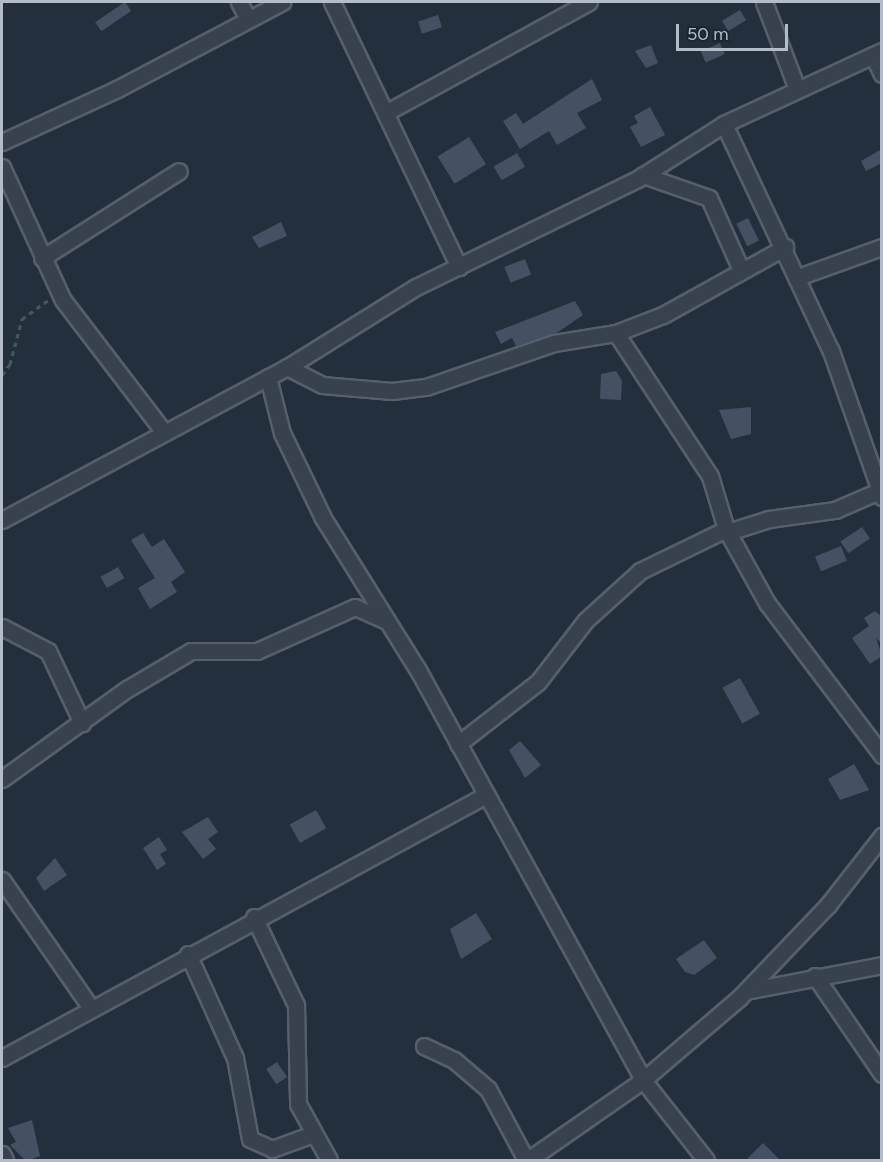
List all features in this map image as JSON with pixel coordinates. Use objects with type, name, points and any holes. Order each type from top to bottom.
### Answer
[{"type":"street","points":[[239,2],[248,19]]},
{"type":"street","points":[[2,142],[117,89],[282,2]]},
{"type":"street","points":[[332,2],[387,112],[459,267]]},
{"type":"street","points":[[387,112],[589,2]]},
{"type":"street","points":[[764,2],[797,89]]},
{"type":"street","points":[[2,520],[163,431],[268,377],[416,287],[644,175],[724,124],[877,53],[882,74]]},
{"type":"street","points":[[458,744],[538,682],[586,620],[640,571],[727,531],[769,519],[841,508],[879,489],[798,277],[724,124]]},
{"type":"street","points":[[2,167],[58,291],[163,431]]},
{"type":"street","points":[[42,258],[179,171]]},
{"type":"street","points":[[644,175],[709,198],[741,270]]},
{"type":"street","points":[[287,366],[322,385],[392,391],[426,387],[554,343],[616,333],[663,315],[785,247]]},
{"type":"street","points":[[798,277],[882,247]]},
{"type":"street","points":[[616,333],[710,476],[727,531],[767,603],[882,755]]},
{"type":"street","points":[[268,377],[300,476],[390,623],[458,744],[484,796],[644,1080],[706,1161]]},
{"type":"street","points":[[2,779],[191,651],[257,651],[355,607],[390,623]]},
{"type":"street","points":[[2,627],[48,651],[82,723]]},
{"type":"street","points":[[2,1058],[255,917],[484,796]]},
{"type":"street","points":[[424,1046],[454,1060],[488,1089],[527,1161],[644,1080],[745,991],[828,905],[882,836]]},
{"type":"street","points":[[2,880],[91,1008]]},
{"type":"street","points":[[255,917],[296,1005],[298,1104],[329,1161]]},
{"type":"street","points":[[188,954],[235,1059],[250,1139],[272,1149],[314,1134]]},
{"type":"street","points":[[745,991],[882,965]]},
{"type":"street","points":[[815,976],[882,1074]]},
{"type":"street","points":[[2,1154],[5,1161]]},
{"type":"path","points":[[2,375],[10,364],[22,319],[58,291]]},
{"type":"building","points":[[125,2],[131,11],[101,31],[95,22]]},
{"type":"building","points":[[740,10],[746,20],[728,31],[722,21]]},
{"type":"building","points":[[438,15],[442,27],[422,34],[418,21]]},
{"type":"building","points":[[720,43],[725,54],[706,63],[701,52]]},
{"type":"building","points":[[651,45],[658,63],[646,68],[635,51]]},
{"type":"building","points":[[592,79],[602,100],[577,113],[586,128],[557,145],[549,131],[520,149],[503,121],[516,113],[523,124]]},
{"type":"building","points":[[650,107],[665,135],[641,147],[630,127],[638,123],[634,116]]},
{"type":"building","points":[[469,137],[486,164],[455,184],[438,157]]},
{"type":"building","points":[[882,149],[882,163],[866,171],[861,161]]},
{"type":"building","points":[[517,153],[525,167],[502,180],[494,166]]},
{"type":"building","points":[[748,218],[759,240],[747,246],[736,224]]},
{"type":"building","points":[[281,222],[287,236],[259,248],[252,237]]},
{"type":"building","points":[[525,259],[531,275],[511,283],[504,267]]},
{"type":"building","points":[[575,301],[583,315],[558,332],[516,346],[512,338],[501,344],[495,332]]},
{"type":"building","points":[[616,371],[622,381],[621,400],[600,399],[601,374]]},
{"type":"building","points":[[751,407],[751,434],[731,439],[719,410]]},
{"type":"building","points":[[862,527],[870,539],[848,553],[840,542]]},
{"type":"building","points":[[143,533],[152,547],[164,539],[185,572],[171,582],[177,592],[150,609],[138,588],[155,578],[131,540]]},
{"type":"building","points":[[841,546],[847,561],[821,571],[815,556]]},
{"type":"building","points":[[118,567],[124,578],[107,588],[101,577]]},
{"type":"building","points":[[875,611],[882,617],[882,644],[876,638],[882,656],[870,664],[852,638],[869,626],[864,618]]},
{"type":"building","points":[[740,678],[760,714],[742,724],[723,688]]},
{"type":"building","points":[[520,741],[541,765],[525,778],[509,750]]},
{"type":"building","points":[[854,764],[869,790],[840,800],[828,779]]},
{"type":"building","points":[[316,810],[326,828],[300,843],[290,825]]},
{"type":"building","points":[[208,817],[218,832],[208,839],[216,849],[203,859],[182,832]]},
{"type":"building","points":[[159,837],[167,850],[160,854],[166,864],[157,870],[143,848]]},
{"type":"building","points":[[55,858],[67,875],[44,891],[36,878]]},
{"type":"building","points":[[476,913],[492,939],[461,959],[450,929]]},
{"type":"building","points":[[704,940],[717,958],[694,975],[685,972],[676,959]]},
{"type":"building","points":[[277,1062],[287,1077],[276,1084],[266,1069]]},
{"type":"building","points":[[32,1120],[40,1156],[26,1161],[10,1145],[16,1142],[8,1128]]},
{"type":"building","points":[[763,1143],[781,1161],[745,1161]]}]
